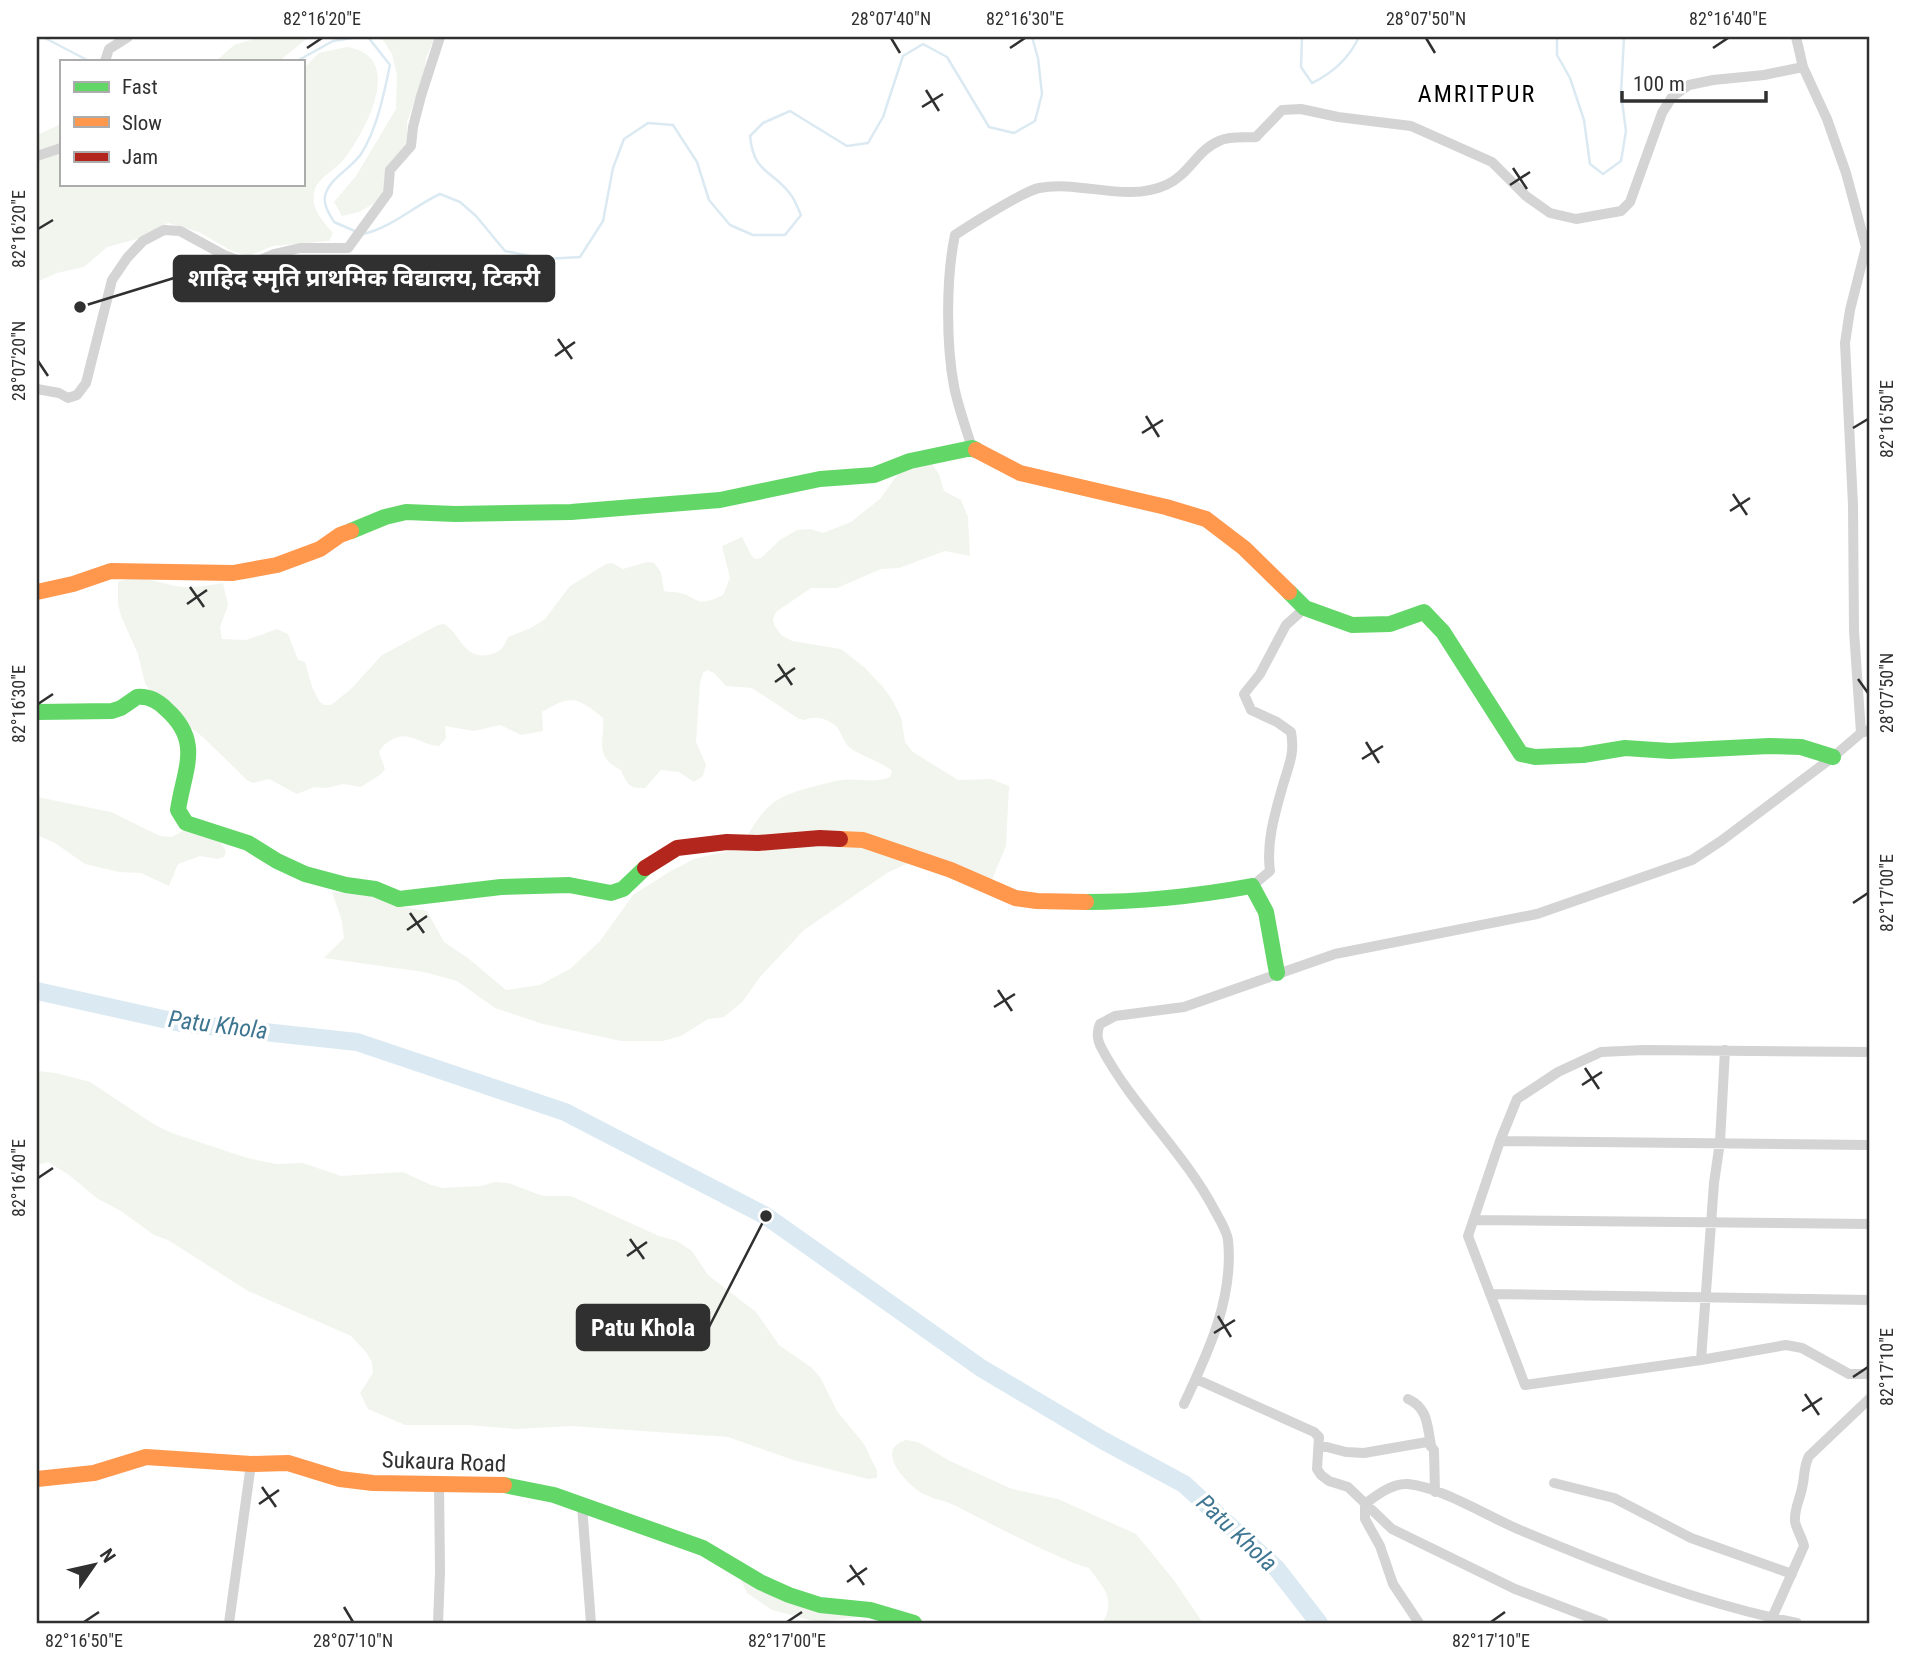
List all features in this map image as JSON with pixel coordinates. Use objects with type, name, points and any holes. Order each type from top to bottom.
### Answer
[{"type":"street","points":[[105,60],[109,49],[128,37]]},
{"type":"street","points":[[37,388],[60,393],[68,398],[77,395],[86,383],[112,280],[143,241],[163,230],[180,230],[240,261],[258,261],[300,248],[348,248],[388,193],[390,170],[411,146],[421,96],[440,37]]},
{"type":"street","points":[[1184,1404],[1227,1296],[1228,1237],[1198,1180],[1134,1096],[1101,1047],[1096,1032],[1100,1024],[1115,1016],[1184,1007],[1335,954],[1537,914],[1692,860],[1865,732],[1854,631],[1853,505],[1845,343],[1850,310],[1866,247],[1846,173],[1827,119],[1803,67],[1796,37]]},
{"type":"street","points":[[972,449],[954,385],[950,338],[950,272],[956,236],[970,225],[1037,188],[1110,191],[1165,186],[1187,172],[1201,153],[1220,140],[1256,136],[1282,110],[1301,109],[1338,117],[1411,126],[1492,162],[1526,195],[1550,213],[1576,219],[1594,218],[1621,211],[1630,202],[1662,113],[1672,97],[1689,85],[1713,79],[1764,75],[1803,67]]},
{"type":"street","points":[[37,156],[60,148]]},
{"type":"street","points":[[37,592],[73,584],[111,571],[233,573],[277,565],[320,549],[340,535],[385,517],[406,512],[570,512],[720,500],[820,479],[874,475],[910,461],[972,449],[1020,473],[1206,519],[1244,548],[1305,608],[1352,625],[1390,624],[1424,612],[1443,632],[1521,754],[1535,757],[1583,755],[1625,748],[1670,751],[1769,746],[1801,747],[1833,757]]},
{"type":"street","points":[[37,712],[116,711],[135,697],[145,697],[155,702],[179,722],[187,738],[190,752],[178,810],[186,823],[248,843],[305,874],[346,885],[375,889],[399,900],[501,887],[569,885],[611,893],[622,889],[639,872],[677,848],[727,842],[758,843],[820,838],[863,840],[951,870],[1006,895],[1037,901],[1127,902],[1252,886],[1270,871],[1267,853],[1271,831],[1294,749],[1291,732],[1251,710],[1244,694],[1260,674],[1286,625],[1305,608]]},
{"type":"street","points":[[1252,886],[1266,912],[1277,974]]},
{"type":"street","points":[[1701,1360],[1714,1183],[1720,1142],[1725,1050]]},
{"type":"street","points":[[1869,1052],[1601,1052],[1558,1072],[1517,1099],[1468,1236],[1525,1385],[1786,1345],[1802,1348],[1849,1374],[1869,1374]]},
{"type":"street","points":[[1500,1141],[1869,1145]]},
{"type":"street","points":[[1475,1220],[1869,1224]]},
{"type":"street","points":[[1490,1294],[1869,1300]]},
{"type":"street","points":[[1196,1378],[1314,1432],[1319,1437],[1317,1469],[1321,1475],[1329,1481],[1348,1487],[1392,1529],[1515,1589],[1604,1623]]},
{"type":"street","points":[[1408,1399],[1423,1409],[1434,1450],[1435,1492]]},
{"type":"street","points":[[1772,1618],[1804,1546],[1802,1535],[1795,1525],[1795,1514],[1803,1486],[1803,1468],[1809,1456],[1869,1399]]},
{"type":"street","points":[[1319,1445],[1346,1452],[1364,1453],[1423,1442],[1431,1445]]},
{"type":"street","name":"Sukaura Road","points":[[37,1479],[94,1473],[146,1457],[251,1464],[288,1463],[340,1479],[373,1483],[500,1484],[554,1496],[703,1548],[760,1582],[789,1595],[820,1605],[870,1610],[914,1623]]},
{"type":"street","points":[[229,1623],[251,1464]]},
{"type":"street","points":[[438,1623],[439,1483]]},
{"type":"street","points":[[1554,1483],[1614,1498],[1691,1538],[1792,1574]]},
{"type":"street","points":[[1419,1623],[1393,1584],[1380,1546],[1364,1519],[1365,1504],[1384,1490],[1404,1484],[1423,1486],[1520,1530],[1712,1603],[1797,1623]]},
{"type":"street","points":[[582,1506],[591,1623]]},
{"type":"shaded area","points":[[261,37],[309,37],[280,60],[217,60],[234,45]]},
{"type":"shaded area","points":[[381,37],[435,37],[407,122],[407,144],[386,167],[383,192],[373,204],[359,212],[342,216],[334,202],[356,176],[396,109],[397,75],[392,54]]},
{"type":"shaded area","points":[[347,47],[365,53],[375,64],[378,79],[370,113],[354,146],[315,189],[315,207],[333,233],[329,241],[273,246],[248,256],[230,250],[199,232],[168,223],[137,239],[107,247],[84,267],[57,273],[37,282],[37,135],[60,124],[60,186],[304,186],[304,68],[319,53]]},
{"type":"shaded area","points":[[932,464],[939,474],[944,491],[961,500],[968,517],[970,556],[945,551],[899,568],[881,569],[837,588],[811,588],[776,612],[773,619],[781,635],[792,641],[841,649],[865,668],[891,698],[901,717],[905,742],[913,752],[958,780],[991,779],[1009,786],[1006,846],[991,882],[938,857],[919,858],[887,873],[804,930],[760,977],[743,1001],[724,1017],[708,1019],[681,1036],[663,1041],[621,1041],[543,1024],[495,1008],[457,981],[424,972],[324,958],[344,938],[342,921],[332,892],[370,894],[398,906],[427,911],[444,942],[506,990],[540,985],[570,969],[600,941],[633,895],[694,859],[740,848],[762,814],[778,800],[800,790],[836,781],[878,780],[890,777],[892,771],[887,767],[848,746],[836,726],[821,718],[799,719],[752,688],[726,686],[714,673],[707,670],[700,683],[696,742],[706,765],[703,776],[694,782],[679,772],[661,770],[645,788],[629,785],[621,770],[612,765],[604,754],[603,718],[586,705],[573,700],[542,712],[543,731],[521,735],[500,725],[474,731],[445,726],[446,738],[439,746],[410,737],[398,737],[385,744],[379,752],[385,769],[361,787],[343,784],[326,788],[314,787],[297,794],[269,779],[253,783],[247,780],[204,738],[158,702],[145,683],[138,654],[118,605],[118,582],[126,579],[188,587],[223,583],[228,605],[220,627],[222,639],[246,640],[277,629],[288,634],[298,660],[305,662],[319,701],[324,705],[331,705],[351,689],[382,655],[438,625],[444,624],[450,628],[473,653],[496,653],[508,637],[545,619],[570,586],[606,564],[612,563],[623,569],[647,562],[654,563],[661,572],[664,591],[701,601],[723,595],[730,578],[722,546],[742,537],[751,555],[755,559],[761,558],[780,540],[797,530],[811,529],[823,533],[851,522],[880,499],[898,474],[908,468]]},
{"type":"shaded area","points":[[37,797],[111,812],[160,836],[172,837],[186,829],[220,842],[226,851],[224,857],[218,859],[200,856],[178,864],[169,886],[141,873],[119,872],[85,864],[55,843],[37,835]]},
{"type":"shaded area","points":[[37,1071],[90,1082],[155,1125],[247,1158],[276,1164],[303,1163],[341,1176],[403,1172],[443,1188],[508,1183],[543,1196],[571,1196],[659,1236],[677,1241],[692,1251],[708,1275],[756,1312],[779,1345],[812,1368],[820,1377],[837,1411],[864,1444],[877,1471],[877,1478],[868,1479],[793,1460],[728,1437],[571,1426],[515,1429],[468,1425],[405,1425],[368,1409],[360,1393],[373,1373],[372,1362],[351,1336],[248,1291],[98,1199],[48,1162],[37,1165]]},
{"type":"shaded area","points":[[906,1440],[918,1442],[950,1461],[1012,1489],[1058,1499],[1136,1534],[1173,1579],[1203,1623],[1102,1623],[1108,1601],[1103,1588],[1089,1568],[920,1492],[901,1474],[892,1458],[897,1444]]},
{"type":"shaded area","points":[[739,1575],[866,1616],[817,1622],[772,1610],[747,1593]]},
{"type":"waterway","points":[[43,37],[87,60]]},
{"type":"waterway","points":[[299,60],[333,41],[358,37]]},
{"type":"waterway","points":[[357,232],[334,222],[327,210],[325,196],[331,184],[361,154],[376,122],[390,65],[368,37]]},
{"type":"waterway","points":[[363,234],[393,222],[440,194],[460,202],[476,216],[505,251],[545,259],[580,257],[603,221],[613,168],[624,139],[648,123],[673,125],[697,162],[709,200],[730,225],[753,235],[785,235],[801,215],[791,195],[755,158],[750,136],[763,123],[790,111],[847,146],[868,143],[883,117],[903,56],[923,44],[947,57],[989,127],[1014,133],[1035,121],[1042,94],[1038,58],[1032,37]]},
{"type":"waterway","points":[[1302,37],[1301,67],[1312,83],[1340,64],[1359,37]]},
{"type":"waterway","points":[[1557,37],[1557,55],[1570,78],[1584,120],[1590,164],[1603,174],[1621,161],[1626,131],[1621,94],[1624,37]]},
{"type":"waterway","name":"Patu Khola","points":[[37,991],[181,1023],[357,1042],[565,1112],[766,1216],[981,1368],[1104,1441],[1184,1484],[1277,1569],[1319,1623]]},
{"type":"traffic: fast","points":[[351,531],[385,517],[406,512],[571,512],[720,500],[820,479],[874,475],[910,461],[972,448],[976,450]]},
{"type":"traffic: fast","points":[[1289,592],[1305,608],[1352,625],[1390,624],[1424,612],[1443,632],[1521,754],[1535,757],[1583,755],[1625,748],[1670,751],[1769,746],[1801,747],[1833,757]]},
{"type":"traffic: fast","points":[[37,712],[112,711],[137,697],[156,701],[177,721],[188,745],[187,769],[178,810],[186,823],[248,843],[305,874],[346,885],[375,889],[399,899],[501,887],[569,885],[611,893],[623,889],[645,868]]},
{"type":"traffic: fast","points":[[1086,902],[1169,898],[1252,886],[1266,912],[1277,973]]},
{"type":"traffic: fast","points":[[504,1485],[554,1495],[703,1548],[760,1582],[789,1595],[820,1605],[870,1610],[914,1623]]},
{"type":"traffic: slow","points":[[976,450],[1020,473],[1206,519],[1244,548],[1289,592]]},
{"type":"traffic: slow","points":[[37,592],[73,584],[111,571],[233,573],[277,565],[320,549],[351,531]]},
{"type":"traffic: slow","points":[[840,839],[863,840],[951,870],[1015,898],[1086,902]]},
{"type":"traffic: slow","points":[[37,1479],[94,1473],[146,1457],[251,1464],[288,1463],[340,1479],[373,1483],[504,1485]]},
{"type":"traffic: jam","points":[[645,868],[677,848],[727,842],[840,839]]},
{"type":"place","name":"शाहिद स्मृति प्राथमिक विद्यालय, टिकरी","points":[[80,307]]},
{"type":"place","name":"Patu Khola","points":[[766,1216]]},
{"type":"district","name":"AMRITPUR","points":[[1477,94]]}]
